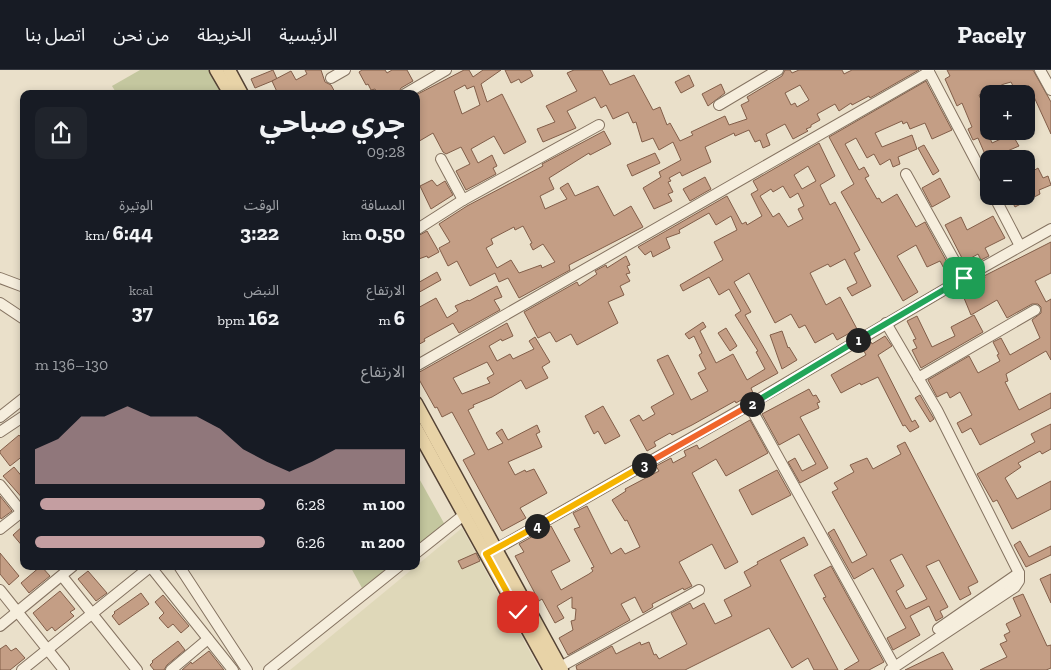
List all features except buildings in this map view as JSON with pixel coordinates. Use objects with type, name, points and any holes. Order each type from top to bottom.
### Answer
[{"type":"main road","points":[[216,70],[228,90]]},
{"type":"main road","points":[[229,70],[240,90]]},
{"type":"main road","points":[[420,411],[492,551],[557,669]]},
{"type":"main road","points":[[420,435],[464,514],[492,551]]},
{"type":"street","points":[[331,78],[345,70]]},
{"type":"street","points":[[412,90],[446,70]]},
{"type":"street","points":[[719,105],[778,70]]},
{"type":"street","points":[[1040,70],[1051,90]]},
{"type":"street","points":[[420,364],[928,71],[980,169]]},
{"type":"street","points":[[420,228],[464,200],[600,125]]},
{"type":"street","points":[[441,159],[464,200]]},
{"type":"street","points":[[906,174],[964,278]]},
{"type":"street","points":[[999,205],[1020,246]]},
{"type":"street","points":[[492,551],[749,405],[886,323],[1051,229]]},
{"type":"street","points":[[0,278],[20,286]]},
{"type":"street","points":[[0,303],[20,316]]},
{"type":"street","points":[[918,378],[1035,310]]},
{"type":"street","points":[[880,670],[891,666],[1020,573],[938,410],[886,323]]},
{"type":"street","points":[[0,417],[20,401]]},
{"type":"street","points":[[749,405],[891,666]]},
{"type":"street","points":[[0,432],[20,417]]},
{"type":"street","points":[[0,485],[20,508]]},
{"type":"street","points":[[0,529],[20,514]]},
{"type":"street","points":[[420,550],[464,514]]},
{"type":"street","points":[[0,626],[67,570],[92,614],[137,670]]},
{"type":"street","points":[[22,670],[146,570]]},
{"type":"street","points":[[152,570],[232,670]]},
{"type":"street","points":[[182,570],[247,670]]},
{"type":"street","points":[[269,670],[394,570]]},
{"type":"street","points":[[0,590],[64,670]]},
{"type":"street","points":[[557,669],[699,590]]},
{"type":"street","points":[[171,670],[208,640]]},
{"type":"shaded area","points":[[462,528],[540,670],[290,670],[411,570],[420,570],[420,563]]},
{"type":"green space","points":[[140,70],[216,70],[228,90],[114,90],[112,86]]},
{"type":"green space","points":[[420,480],[445,525],[420,544]]},
{"type":"green space","points":[[352,570],[386,570],[362,588]]},
{"type":"route","points":[[518,612],[486,554],[749,405],[964,278]]}]
